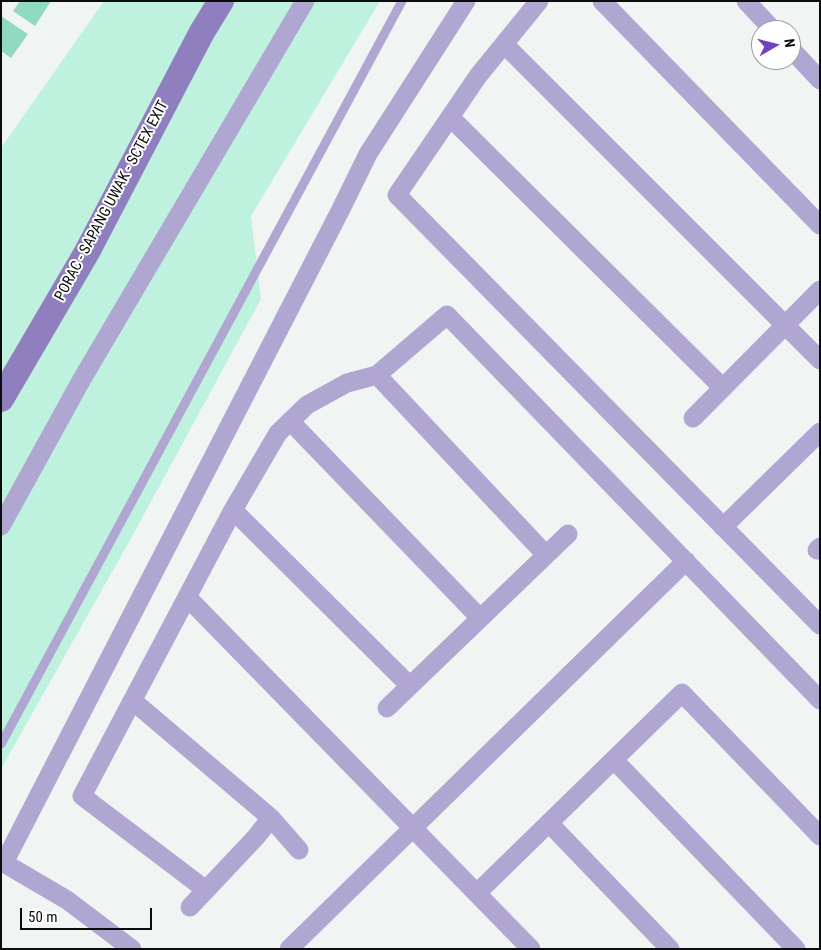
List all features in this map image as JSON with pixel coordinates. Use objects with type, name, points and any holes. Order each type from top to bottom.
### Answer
[{"type":"main road","name":"PORAC - SAPANG UWAK - SCTEX EXIT","points":[[1,399],[87,252],[202,32],[221,1]]},
{"type":"street","points":[[1,526],[82,379],[305,1]]},
{"type":"street","points":[[132,949],[67,900],[4,863],[368,154],[466,1]]},
{"type":"street","points":[[539,1],[478,76],[398,195],[820,625]]},
{"type":"street","points":[[602,1],[820,225]]},
{"type":"street","points":[[746,1],[764,20]]},
{"type":"street","points":[[504,44],[820,360]]},
{"type":"street","points":[[801,60],[820,80]]},
{"type":"street","points":[[450,117],[723,388]]},
{"type":"street","points":[[693,418],[820,290]]},
{"type":"street","points":[[206,890],[82,796],[233,510],[278,433],[307,404],[347,383],[377,375],[447,314],[820,700]]},
{"type":"street","points":[[377,375],[546,555]]},
{"type":"street","points":[[290,421],[480,618]]},
{"type":"street","points":[[724,527],[820,432]]},
{"type":"street","points":[[233,510],[410,686]]},
{"type":"street","points":[[387,708],[568,534]]},
{"type":"street","points":[[289,949],[686,561]]},
{"type":"street","points":[[187,597],[531,949]]},
{"type":"street","points":[[477,893],[682,693],[820,836]]},
{"type":"street","points":[[133,701],[271,818],[298,850]]},
{"type":"street","points":[[614,760],[796,949]]},
{"type":"street","points":[[190,906],[256,837],[271,818]]},
{"type":"street","points":[[549,823],[670,949]]},
{"type":"lane","points":[[1,744],[402,1]]},
{"type":"green space","points":[[104,1],[380,1],[251,216],[261,299],[134,533],[1,769],[1,148]]},
{"type":"building","points":[[20,1],[51,1],[35,26],[13,11]]},
{"type":"building","points":[[1,16],[28,34],[11,58],[1,51]]}]
